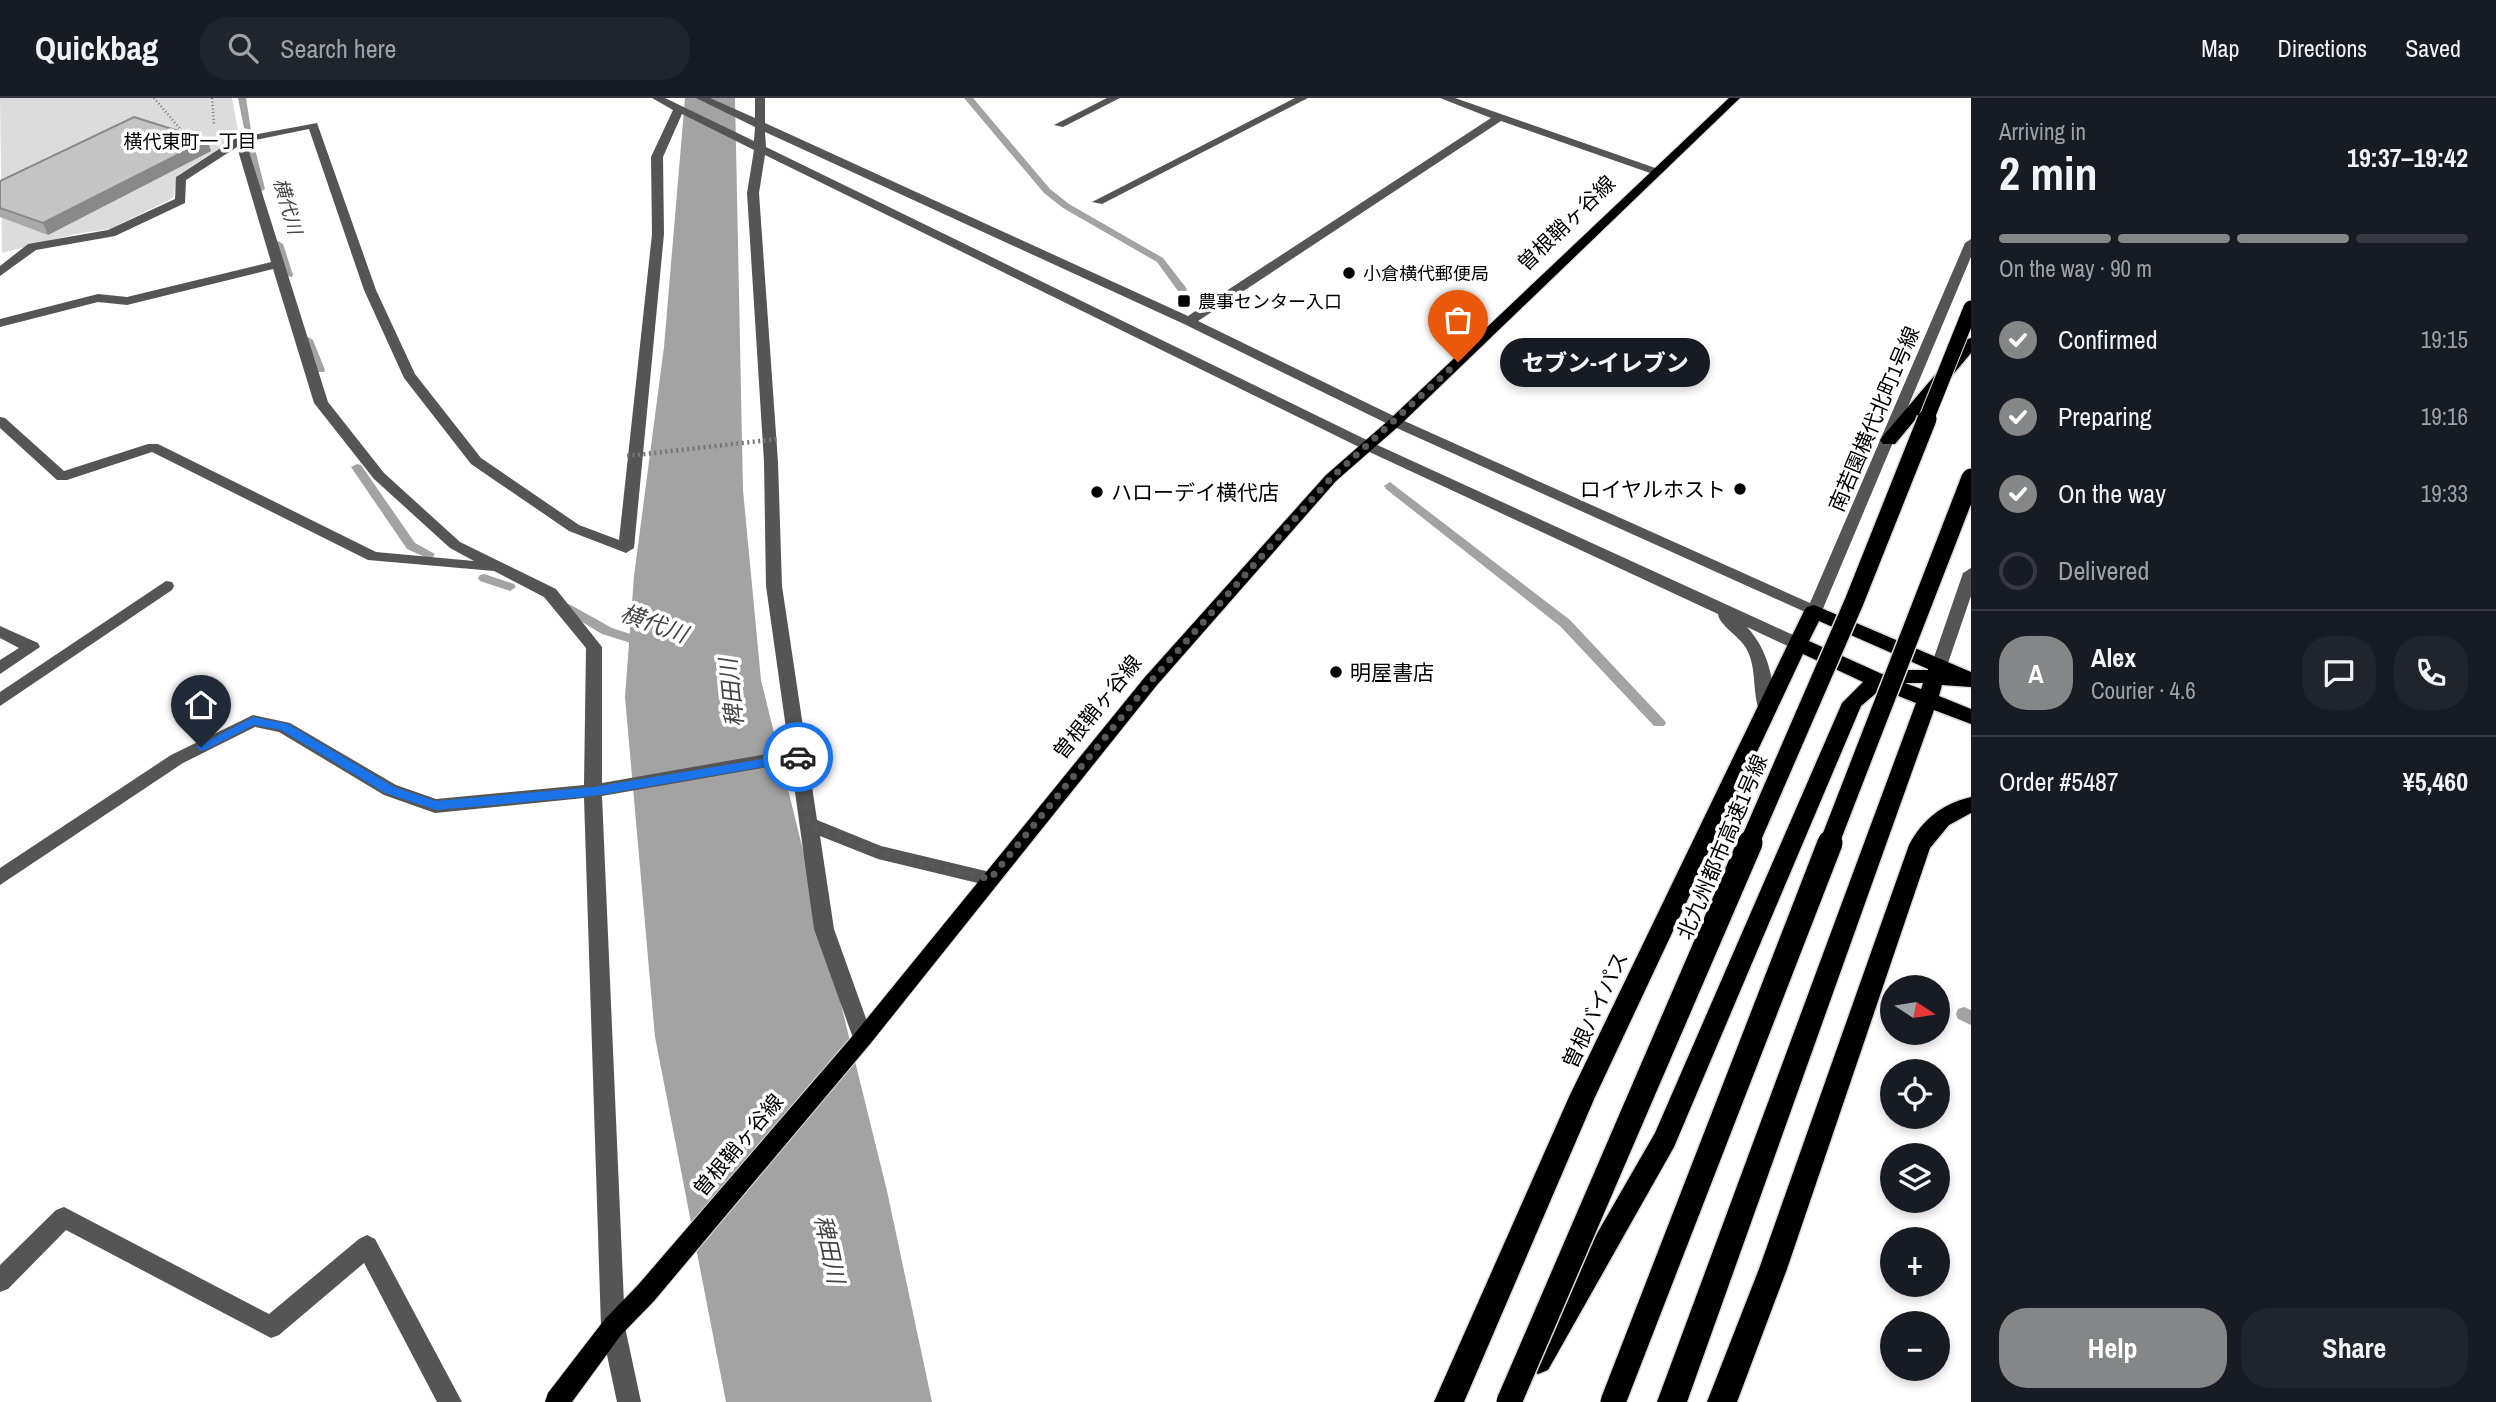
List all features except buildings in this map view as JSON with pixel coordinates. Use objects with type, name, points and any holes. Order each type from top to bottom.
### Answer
[{"type":"highway","name":"北九州都市高速1号線","points":[[1511,1402],[1854,602],[1971,308]]},
{"type":"highway","points":[[1889,440],[1971,343]]},
{"type":"highway","points":[[1613,1402],[1971,478]]},
{"type":"highway","points":[[1814,611],[1934,681],[1971,717]]},
{"type":"highway","name":"曽根バイパス","points":[[1449,1402],[1582,1097],[1814,611]]},
{"type":"highway","points":[[1798,644],[1877,680],[1971,682]]},
{"type":"highway","points":[[1511,1402],[1665,1139],[1852,703],[1860,691],[1877,680]]},
{"type":"highway","points":[[1672,1402],[1934,681]]},
{"type":"highway","points":[[1722,1402],[1778,1256],[1920,845],[1939,818],[1961,807],[1971,806]]},
{"type":"main road","name":"曽根鞘ヶ谷線","points":[[557,1402],[613,1327],[646,1293],[863,1038],[1151,681],[1331,478],[1395,422],[1735,98]]},
{"type":"street","points":[[701,98],[1189,321],[1395,422],[1814,611]]},
{"type":"street","points":[[760,98],[760,149],[753,193],[771,462],[774,586],[824,929],[863,1038]]},
{"type":"street","points":[[1059,125],[1115,98]]},
{"type":"street","points":[[1098,202],[1303,98]]},
{"type":"street","points":[[1445,98],[1657,172]]},
{"type":"street","points":[[0,272],[32,247],[111,233],[181,201],[180,179],[240,141],[313,125],[370,290],[409,375],[476,461],[573,528],[626,548],[659,234],[657,157],[668,103],[1368,446],[1798,644]]},
{"type":"street","points":[[1189,321],[1500,117]]},
{"type":"street","points":[[240,141],[321,403],[379,476],[456,545],[550,593],[594,647],[593,792],[613,1327],[629,1402]]},
{"type":"street","name":"南若園横代北町1号線","points":[[1814,611],[1971,243]]},
{"type":"street","points":[[0,323],[98,298],[127,301],[278,264]]},
{"type":"street","points":[[0,421],[62,477],[153,447],[373,557],[500,568]]},
{"type":"street","points":[[1934,681],[1971,573]]},
{"type":"street","points":[[0,699],[166,586]]},
{"type":"street","points":[[1703,600],[1735,624],[1754,643],[1763,674],[1766,710]]},
{"type":"street","points":[[0,631],[32,647],[0,668]]},
{"type":"street","points":[[0,878],[177,759],[253,721],[284,727],[390,790],[436,806],[593,792],[798,755]]},
{"type":"street","points":[[808,824],[878,852],[990,879]]},
{"type":"street","points":[[0,1281],[64,1217],[271,1326],[367,1246],[450,1402]]},
{"type":"path","points":[[154,98],[181,130],[203,133]]},
{"type":"path","points":[[212,98],[214,134]]},
{"type":"path","points":[[627,456],[778,439]]},
{"type":"shaded area","points":[[0,98],[232,98],[239,136],[178,175],[173,198],[110,229],[75,234],[2,253]]},
{"type":"water","name":"稗田川","points":[[685,98],[735,98],[743,490],[761,680],[887,1191],[932,1402],[726,1402],[655,1037],[625,697],[634,576],[664,347]]},
{"type":"waterway","name":"横代川","points":[[242,98],[248,128]]},
{"type":"waterway","points":[[968,98],[1047,191],[1066,206],[1160,260],[1182,289]]},
{"type":"waterway","name":"横代川","points":[[251,149],[260,189]]},
{"type":"waterway","name":"横代川","points":[[278,244],[288,275]]},
{"type":"waterway","name":"横代川","points":[[308,340],[320,370]]},
{"type":"waterway","name":"横代川","points":[[357,467],[411,546],[429,554]]},
{"type":"waterway","points":[[1390,486],[1565,623],[1659,723]]},
{"type":"waterway","name":"横代川","points":[[484,578],[510,587]]},
{"type":"waterway","name":"横代川","points":[[569,608],[607,631],[647,644]]},
{"type":"waterway","points":[[1964,1014],[1971,1018]]},
{"type":"way so far","points":[[798,757],[808,824],[878,852],[990,879],[1151,681],[1331,478],[1458,362]]},
{"type":"place","name":"小倉横代郵便局","points":[[1349,273]]},
{"type":"place","name":"農事センター入口","points":[[1184,301]]},
{"type":"place","name":"セブン-イレブン","points":[[1458,362]]},
{"type":"place","name":"ロイヤルホスト","points":[[1740,489]]},
{"type":"place","name":"ハローデイ横代店","points":[[1097,492]]},
{"type":"place","name":"明屋書店","points":[[1336,672]]},
{"type":"district","name":"横代東町一丁目","points":[[190,141]]},
{"type":"route","points":[[201,747],[253,721],[284,727],[390,790],[436,806],[593,792],[798,757]]}]
